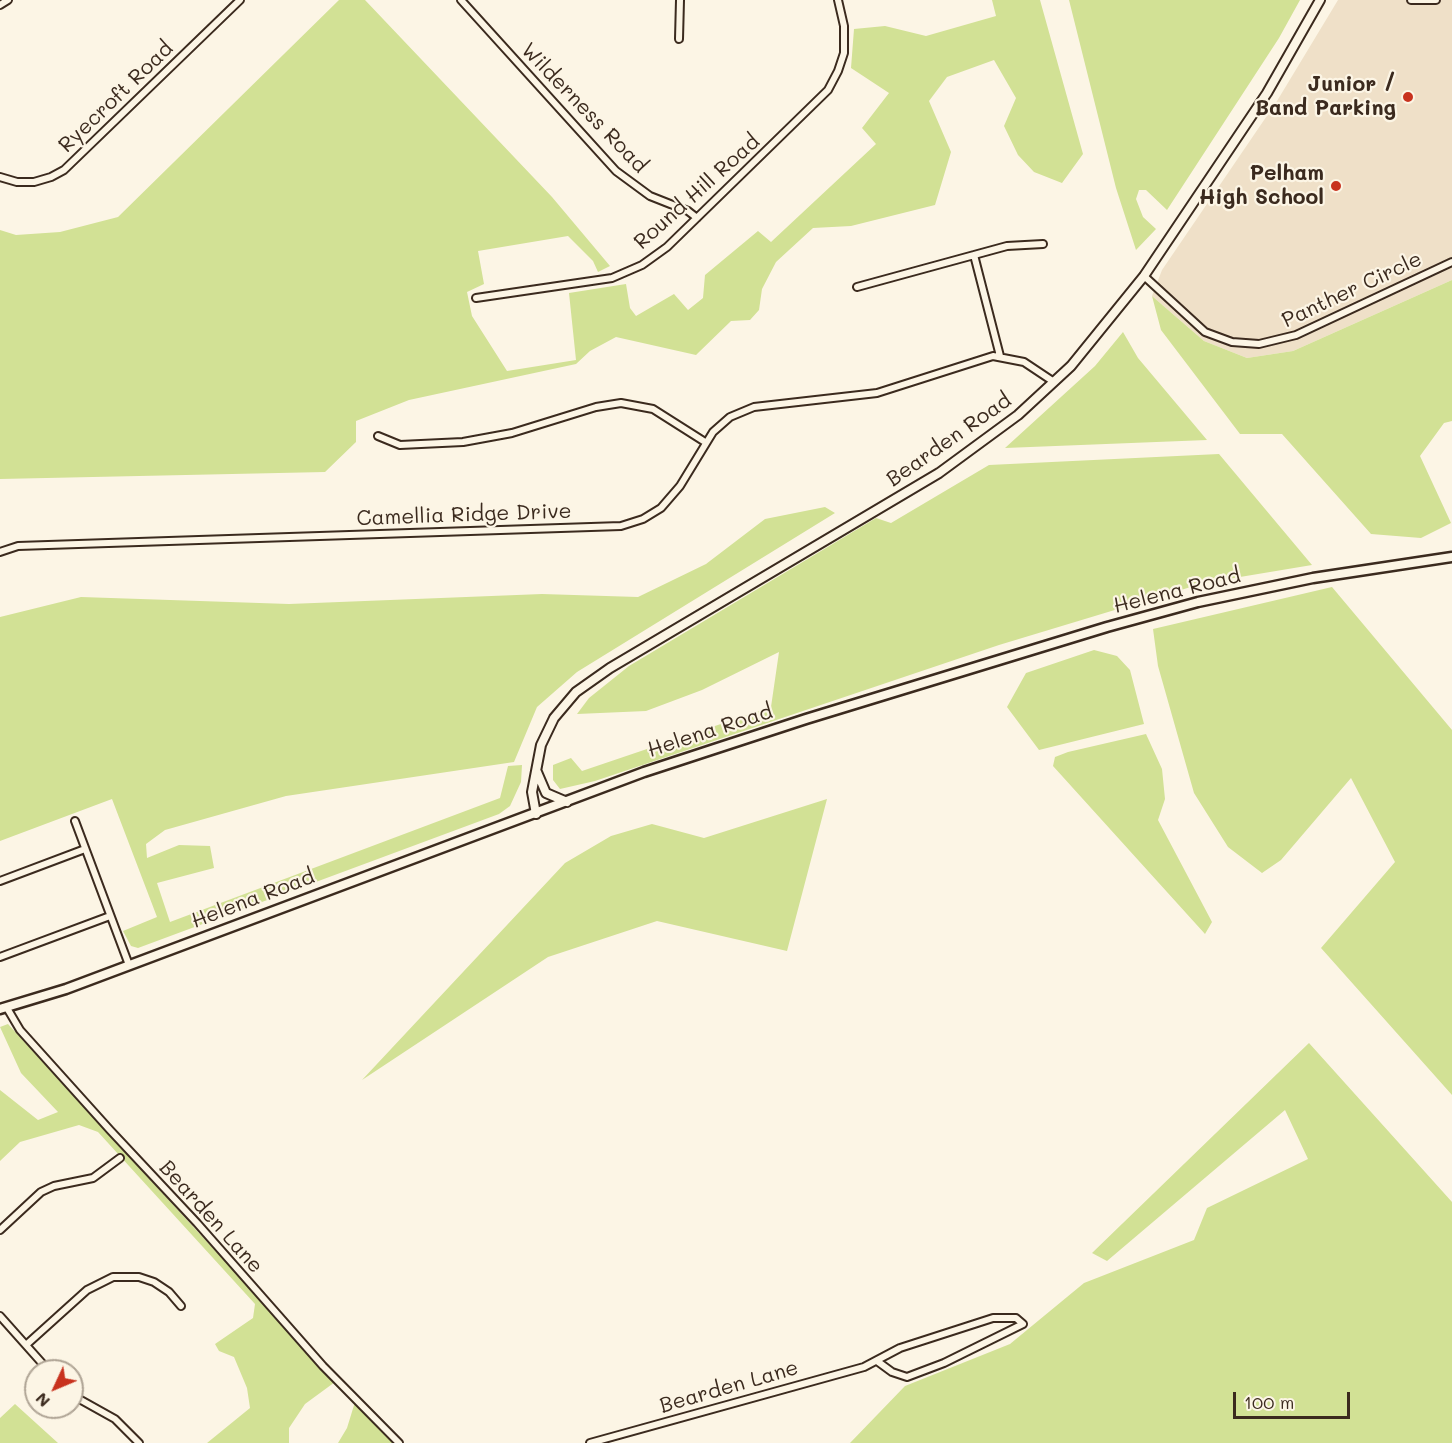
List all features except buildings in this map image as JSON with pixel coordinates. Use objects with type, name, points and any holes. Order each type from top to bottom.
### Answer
[{"type":"main road","name":"Helena Road","points":[[3,1009],[129,965],[645,772],[773,729],[1164,610],[1293,582],[1452,557]]},
{"type":"street","points":[[0,5],[8,0]]},
{"type":"street","name":"Ryecroft Road","points":[[0,177],[17,182],[34,182],[64,170],[240,0]]},
{"type":"street","name":"Wilderness Road","points":[[461,0],[616,171],[650,196],[688,211],[697,218]]},
{"type":"street","points":[[679,39],[680,0]]},
{"type":"street","name":"Round Hill Road","points":[[476,298],[592,282],[627,273],[655,256],[806,114],[834,81],[842,62],[845,40],[838,0]]},
{"type":"street","name":"Bearden Road","points":[[536,814],[532,800],[541,745],[550,725],[569,699],[584,686],[916,488],[995,433],[1054,382],[1107,325],[1144,276],[1276,78],[1320,0]]},
{"type":"street","points":[[1411,0],[1436,0]]},
{"type":"street","points":[[856,286],[1007,246],[1044,244]]},
{"type":"street","points":[[974,255],[1000,356],[1024,362],[1054,382]]},
{"type":"street","name":"Panther Circle","points":[[1144,276],[1205,332],[1232,342],[1270,344],[1287,339],[1452,262]]},
{"type":"street","name":"Camellia Ridge Drive","points":[[0,552],[18,546],[621,526],[643,519],[669,501],[705,442],[730,417],[754,407],[877,393],[981,358],[1000,356]]},
{"type":"street","points":[[378,436],[400,445],[463,442],[495,437],[596,407],[621,404],[653,409],[705,442]]},
{"type":"street","points":[[536,766],[546,793],[567,802]]},
{"type":"street","points":[[75,821],[129,965]]},
{"type":"street","points":[[0,881],[85,849]]},
{"type":"street","points":[[0,957],[110,916]]},
{"type":"street","name":"Bearden Lane","points":[[3,1009],[83,1100],[197,1223],[322,1366],[399,1443]]},
{"type":"street","points":[[0,1230],[41,1192],[54,1186],[93,1178],[120,1158]]},
{"type":"street","points":[[26,1345],[87,1290],[113,1277],[138,1277],[154,1282],[181,1306]]},
{"type":"street","points":[[0,1316],[38,1359]]},
{"type":"street","name":"Bearden Lane","points":[[590,1443],[698,1415],[816,1378],[864,1367],[900,1348],[993,1318],[1010,1317],[1023,1324],[944,1363],[907,1377],[892,1372],[877,1361]]},
{"type":"street","points":[[84,1402],[115,1419],[139,1443]]},
{"type":"shaded area","name":"Pelham High School","points":[[1338,0],[1452,0],[1452,280],[1293,351],[1247,358],[1204,341],[1152,296],[1162,270],[1277,101]]},
{"type":"green space","points":[[339,0],[365,0],[552,197],[610,266],[598,272],[593,261],[568,236],[478,251],[484,284],[467,292],[472,316],[507,371],[576,360],[569,293],[626,284],[630,308],[636,316],[674,294],[688,310],[703,298],[705,275],[758,231],[771,242],[876,144],[862,128],[889,93],[851,68],[854,29],[885,26],[926,36],[996,16],[992,0],[1040,0],[1083,154],[1062,183],[1034,172],[1018,155],[1004,126],[1016,98],[994,60],[947,77],[929,101],[951,152],[935,205],[851,226],[813,228],[776,262],[762,289],[759,310],[750,320],[731,321],[696,355],[616,337],[590,351],[576,364],[409,400],[356,421],[356,442],[325,472],[0,479],[0,230],[16,235],[60,232],[118,217]]},
{"type":"green space","points":[[1069,0],[1300,0],[1279,38],[1167,210],[1146,190],[1139,190],[1136,199],[1143,217],[1156,229],[1136,250],[1116,188]]},
{"type":"green space","points":[[1452,280],[1452,421],[1444,423],[1420,456],[1451,523],[1421,538],[1371,534],[1282,434],[1240,434],[1161,330],[1152,296],[1204,341],[1247,358],[1293,351]]},
{"type":"green space","points":[[1123,332],[1138,358],[1207,440],[1005,448],[1095,366]]},
{"type":"green space","points":[[1219,454],[1312,565],[1204,583],[999,645],[595,781],[560,789],[553,780],[553,765],[571,758],[582,771],[771,707],[779,652],[702,690],[646,711],[577,714],[589,698],[629,666],[876,518],[891,523],[989,465]]},
{"type":"green space","points":[[825,507],[835,513],[577,672],[537,707],[514,762],[286,796],[165,830],[146,844],[147,858],[179,845],[210,846],[214,868],[157,883],[170,922],[500,798],[508,766],[522,765],[521,782],[510,806],[499,814],[138,948],[131,946],[123,931],[157,917],[112,799],[0,841],[0,617],[81,597],[289,604],[542,594],[638,597],[706,564],[765,519]]},
{"type":"green space","points":[[1332,587],[1452,730],[1452,1095],[1321,948],[1395,862],[1351,778],[1281,860],[1262,873],[1228,847],[1194,793],[1158,666],[1153,629]]},
{"type":"green space","points":[[1094,650],[1117,656],[1130,670],[1144,724],[1039,750],[1007,707],[1026,673]]},
{"type":"green space","points":[[1146,734],[1162,769],[1165,799],[1158,820],[1212,922],[1205,934],[1053,766],[1055,757],[1068,752]]},
{"type":"green space","points":[[827,799],[787,951],[657,921],[548,957],[362,1080],[565,863],[611,836],[652,824],[704,838]]},
{"type":"green space","points":[[8,1024],[335,1382],[305,1404],[289,1428],[289,1443],[207,1443],[250,1408],[247,1388],[234,1357],[219,1351],[215,1344],[253,1318],[255,1304],[98,1132],[79,1125],[20,1142],[0,1161],[0,1090],[38,1120],[58,1112],[21,1073],[0,1027]]},
{"type":"green space","points":[[1309,1043],[1452,1202],[1452,1443],[850,1443],[905,1386],[1010,1344],[1084,1283],[1194,1240],[1207,1208],[1308,1159],[1285,1110],[1107,1261],[1092,1253]]},
{"type":"green space","points":[[355,1402],[395,1443],[338,1443],[347,1428]]},
{"type":"green space","points":[[15,1404],[24,1412],[24,1419],[32,1419],[58,1443],[0,1443],[0,1418]]},
{"type":"place","name":"Junior / Band Parking","points":[[1408,97]]},
{"type":"place","name":"Pelham High School","points":[[1336,186]]}]
